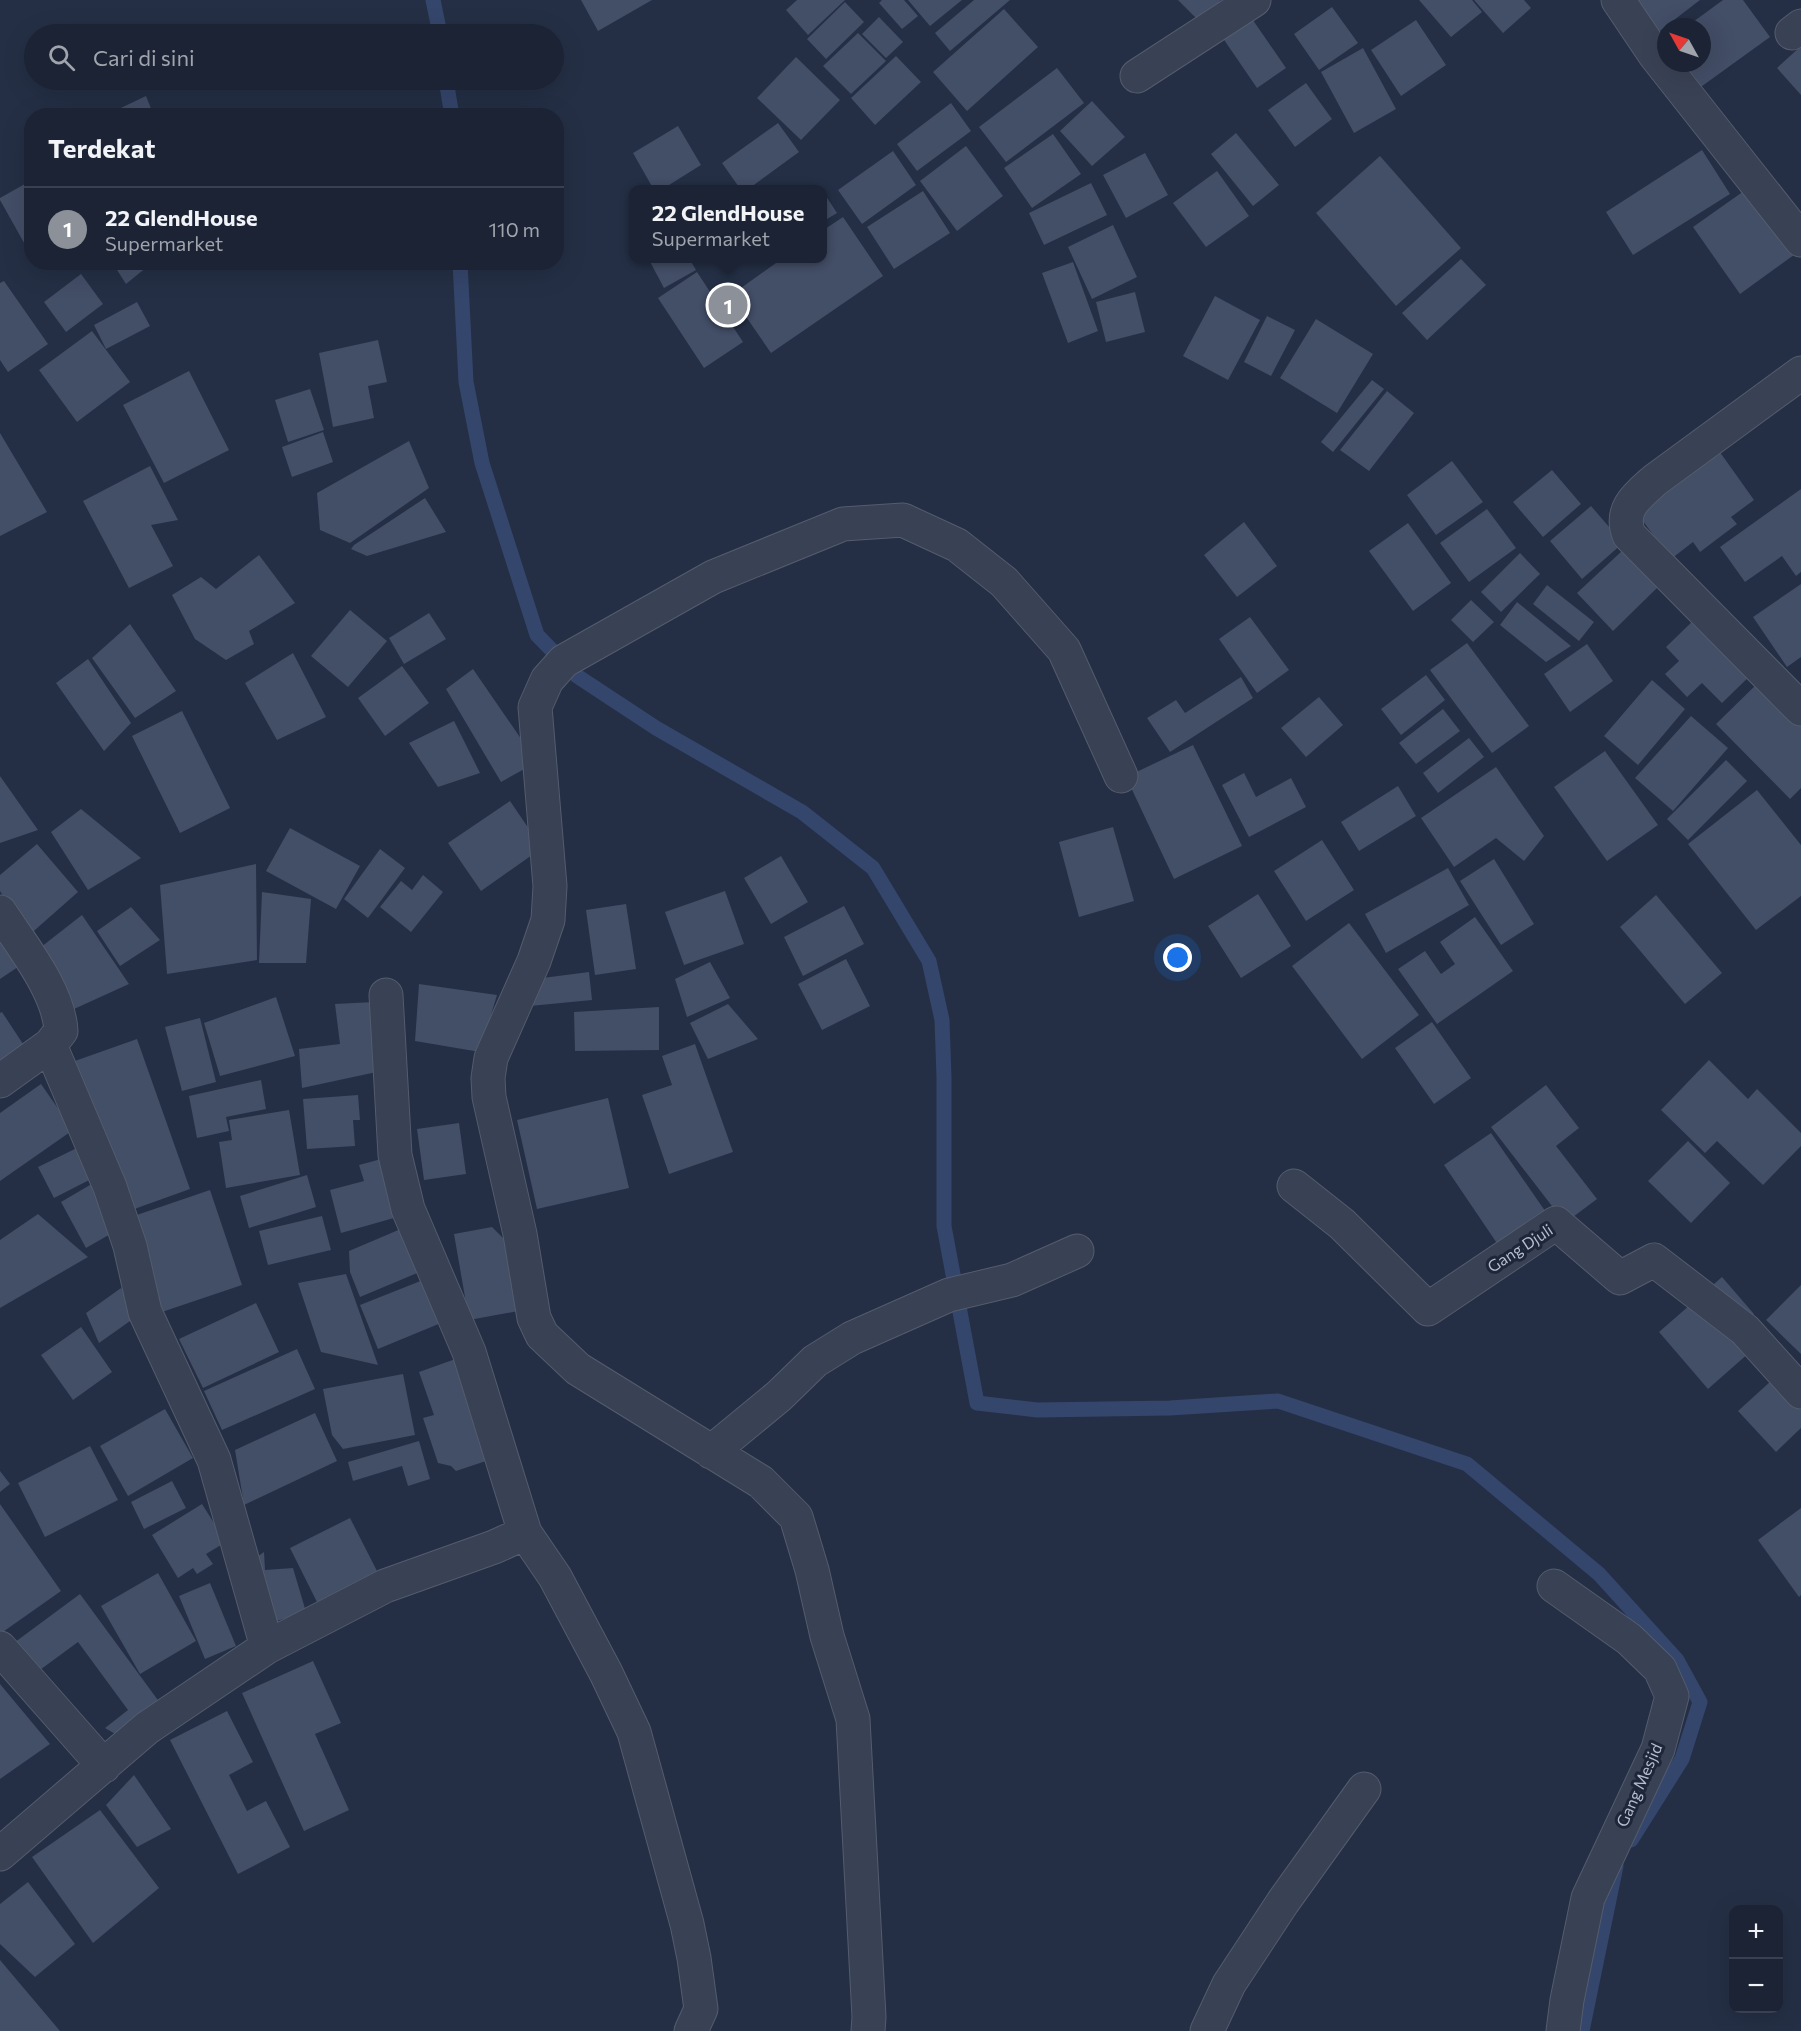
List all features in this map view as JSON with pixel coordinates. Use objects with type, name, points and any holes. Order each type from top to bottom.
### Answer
[{"type":"street","points":[[1137,75],[1254,0]]},
{"type":"street","points":[[1618,0],[1655,55],[1801,240]]},
{"type":"street","points":[[1801,374],[1655,480],[1639,494],[1628,509],[1624,523],[1629,535],[1801,709]]},
{"type":"street","points":[[868,2031],[854,1719],[827,1636],[812,1570],[796,1517],[760,1482],[578,1369],[542,1335],[531,1308],[520,1234],[489,1097],[488,1078],[491,1058],[534,962],[548,920],[550,886],[535,707],[547,680],[564,661],[713,576],[843,524],[903,520],[957,544],[1004,582],[1064,650],[1121,776]]},
{"type":"street","points":[[0,912],[57,1006],[61,1031],[51,1045],[0,1080]]},
{"type":"street","points":[[386,995],[395,1155],[408,1209],[469,1352],[525,1533],[555,1577],[606,1673],[634,1732],[687,1924],[694,1958],[701,2009],[692,2031]]},
{"type":"street","points":[[51,1045],[110,1187],[130,1246],[145,1312],[214,1460],[267,1647]]},
{"type":"street","name":"Gang Djuli","points":[[1294,1186],[1342,1224],[1428,1309],[1556,1223],[1620,1278],[1654,1260],[1745,1330],[1801,1392]]},
{"type":"street","points":[[711,1452],[779,1396],[815,1361],[852,1338],[949,1295],[1012,1280],[1077,1251]]},
{"type":"street","points":[[0,1854],[147,1728],[267,1647],[385,1586],[494,1547],[525,1533]]},
{"type":"street","name":"Gang Mesjid","points":[[1554,1586],[1629,1639],[1659,1669],[1672,1696],[1658,1749],[1588,1898],[1563,2031]]},
{"type":"street","points":[[0,1648],[104,1766]]},
{"type":"street","points":[[1207,2031],[1234,1975],[1364,1789]]},
{"type":"building","points":[[581,0],[652,0],[598,31]]},
{"type":"building","points":[[797,0],[845,0],[808,35],[786,10]]},
{"type":"building","points":[[882,0],[904,0],[918,16],[902,29],[879,3]]},
{"type":"building","points":[[908,0],[962,0],[930,26]]},
{"type":"building","points":[[974,0],[1010,0],[950,51],[935,33]]},
{"type":"building","points":[[1178,0],[1221,0],[1200,22]]},
{"type":"building","points":[[1419,0],[1472,0],[1482,12],[1451,37]]},
{"type":"building","points":[[1474,0],[1524,0],[1531,8],[1503,33]]},
{"type":"building","points":[[1633,0],[1700,0],[1677,18],[1657,18],[1657,33],[1648,40]]},
{"type":"building","points":[[1723,0],[1743,0],[1770,37],[1698,89],[1686,72],[1711,72],[1711,18],[1698,18]]},
{"type":"building","points":[[845,2],[864,22],[826,59],[807,39]]},
{"type":"building","points":[[1332,7],[1358,43],[1319,70],[1294,34]]},
{"type":"building","points":[[1004,9],[1038,47],[967,111],[933,72]]},
{"type":"building","points":[[1246,10],[1286,68],[1257,88],[1218,31]]},
{"type":"building","points":[[879,17],[903,42],[886,58],[862,34]]},
{"type":"building","points":[[1416,20],[1446,65],[1401,96],[1371,50]]},
{"type":"building","points":[[858,33],[886,61],[851,94],[823,66]]},
{"type":"building","points":[[1801,46],[1801,95],[1777,68]]},
{"type":"building","points":[[1363,48],[1396,109],[1354,133],[1321,72]]},
{"type":"building","points":[[896,56],[921,82],[875,125],[851,98]]},
{"type":"building","points":[[796,57],[840,100],[801,140],[757,98]]},
{"type":"building","points":[[1057,68],[1084,103],[1006,162],[979,127]]},
{"type":"building","points":[[1306,83],[1332,119],[1295,147],[1268,110]]},
{"type":"building","points":[[146,96],[151,108],[121,108]]},
{"type":"building","points":[[1092,101],[1125,137],[1092,166],[1060,131]]},
{"type":"building","points":[[951,103],[971,131],[917,171],[897,144]]},
{"type":"building","points":[[778,123],[799,152],[754,185],[737,185],[722,163]]},
{"type":"building","points":[[678,126],[701,165],[669,185],[651,185],[633,153]]},
{"type":"building","points":[[1236,133],[1279,185],[1253,206],[1211,154]]},
{"type":"building","points":[[1053,134],[1081,174],[1032,208],[1004,168]]},
{"type":"building","points":[[966,146],[1003,196],[957,231],[920,181]]},
{"type":"building","points":[[1702,150],[1730,194],[1633,255],[1606,212]]},
{"type":"building","points":[[893,151],[916,185],[862,224],[838,190]]},
{"type":"building","points":[[1145,153],[1168,195],[1126,218],[1103,175]]},
{"type":"building","points":[[1380,156],[1461,248],[1396,306],[1316,213]]},
{"type":"building","points":[[1217,171],[1249,216],[1206,247],[1173,203]]},
{"type":"building","points":[[1091,183],[1107,215],[1044,245],[1029,213]]},
{"type":"building","points":[[24,184],[24,243],[0,200]]},
{"type":"building","points":[[1751,186],[1798,252],[1740,294],[1693,227]]},
{"type":"building","points":[[923,191],[950,233],[894,269],[867,227]]},
{"type":"building","points":[[827,198],[837,213],[827,219]]},
{"type":"building","points":[[843,217],[883,276],[771,353],[731,295],[776,263],[827,263],[827,228]]},
{"type":"building","points":[[1113,225],[1137,277],[1092,299],[1068,247]]},
{"type":"building","points":[[1461,259],[1486,285],[1427,340],[1402,313]]},
{"type":"building","points":[[1073,262],[1098,331],[1068,343],[1042,273]]},
{"type":"building","points":[[651,263],[692,263],[696,270],[664,288]]},
{"type":"building","points":[[117,270],[143,270],[126,284]]},
{"type":"building","points":[[697,272],[743,342],[704,368],[658,298]]},
{"type":"building","points":[[81,274],[103,304],[66,332],[44,302]]},
{"type":"building","points":[[4,281],[48,344],[8,372],[0,360],[0,283]]},
{"type":"building","points":[[1135,292],[1145,332],[1106,342],[1096,302]]},
{"type":"building","points":[[1215,296],[1260,320],[1228,380],[1183,356]]},
{"type":"building","points":[[137,302],[150,326],[106,349],[94,325]]},
{"type":"building","points":[[1267,316],[1295,330],[1271,376],[1244,362]]},
{"type":"building","points":[[1316,319],[1373,354],[1337,413],[1280,378]]},
{"type":"building","points":[[92,331],[130,382],[77,422],[39,370]]},
{"type":"building","points":[[378,340],[387,382],[368,386],[374,418],[333,427],[319,353]]},
{"type":"building","points":[[189,371],[229,450],[164,483],[123,405]]},
{"type":"building","points":[[1372,380],[1384,389],[1333,452],[1321,442]]},
{"type":"building","points":[[310,389],[324,430],[288,442],[275,400]]},
{"type":"building","points":[[1387,391],[1414,413],[1369,471],[1340,450]]},
{"type":"building","points":[[323,432],[333,462],[292,477],[282,447]]},
{"type":"building","points":[[0,433],[47,512],[0,536]]},
{"type":"building","points":[[409,441],[429,488],[350,543],[320,530],[317,493]]},
{"type":"building","points":[[1717,448],[1754,500],[1731,517],[1737,524],[1700,552],[1693,542],[1671,559],[1634,509]]},
{"type":"building","points":[[1452,461],[1483,502],[1436,535],[1407,495]]},
{"type":"building","points":[[150,466],[178,520],[151,525],[173,566],[129,588],[83,501]]},
{"type":"building","points":[[1552,470],[1581,504],[1543,537],[1513,502]]},
{"type":"building","points":[[1801,489],[1801,572],[1796,576],[1782,556],[1745,582],[1720,547]]},
{"type":"building","points":[[425,498],[446,532],[367,556],[351,549],[354,545]]},
{"type":"building","points":[[1591,506],[1623,543],[1582,579],[1550,541]]},
{"type":"building","points":[[1487,509],[1516,548],[1469,582],[1440,543]]},
{"type":"building","points":[[1244,522],[1277,566],[1237,597],[1204,555]]},
{"type":"building","points":[[1408,523],[1451,583],[1413,611],[1369,551]]},
{"type":"building","points":[[1623,550],[1658,587],[1613,631],[1577,593]]},
{"type":"building","points":[[1520,553],[1540,574],[1501,612],[1481,592]]},
{"type":"building","points":[[259,555],[295,603],[249,631],[254,644],[226,660],[195,639],[172,595],[201,577],[216,589]]},
{"type":"building","points":[[1801,584],[1801,657],[1787,667],[1753,617]]},
{"type":"building","points":[[1547,585],[1594,622],[1579,641],[1533,604]]},
{"type":"building","points":[[1471,600],[1494,622],[1473,642],[1451,620]]},
{"type":"building","points":[[1517,602],[1571,646],[1546,662],[1500,625]]},
{"type":"building","points":[[350,610],[387,641],[348,687],[311,656]]},
{"type":"building","points":[[429,613],[446,639],[404,664],[389,638]]},
{"type":"building","points":[[1699,615],[1754,672],[1722,703],[1702,683],[1687,697],[1665,674],[1679,661],[1666,647]]},
{"type":"building","points":[[1250,617],[1289,670],[1257,693],[1219,639]]},
{"type":"building","points":[[130,624],[176,691],[135,718],[92,658]]},
{"type":"building","points":[[1467,643],[1529,726],[1492,753],[1430,670]]},
{"type":"building","points":[[1587,644],[1613,681],[1570,712],[1544,674]]},
{"type":"building","points":[[293,653],[326,717],[277,740],[245,683]]},
{"type":"building","points":[[88,659],[131,723],[104,751],[56,683]]},
{"type":"building","points":[[402,666],[429,703],[385,736],[358,698]]},
{"type":"building","points":[[473,669],[537,762],[501,782],[446,689]]},
{"type":"building","points":[[1426,675],[1445,700],[1401,735],[1381,709]]},
{"type":"building","points":[[1241,677],[1253,698],[1170,752],[1147,718],[1176,700],[1185,713]]},
{"type":"building","points":[[1763,678],[1801,718],[1801,788],[1790,799],[1716,724]]},
{"type":"building","points":[[1652,680],[1685,709],[1638,765],[1604,736]]},
{"type":"building","points":[[1319,697],[1343,725],[1306,757],[1281,728]]},
{"type":"building","points":[[1443,709],[1460,731],[1416,764],[1399,743]]},
{"type":"building","points":[[182,711],[230,808],[180,833],[132,736]]},
{"type":"building","points":[[1691,716],[1728,748],[1673,811],[1635,778]]},
{"type":"building","points":[[454,721],[480,773],[438,787],[409,743]]},
{"type":"building","points":[[1469,738],[1484,757],[1438,793],[1423,773]]},
{"type":"building","points":[[1193,745],[1242,846],[1174,879],[1126,777]]},
{"type":"building","points":[[1605,751],[1658,825],[1607,861],[1554,787]]},
{"type":"building","points":[[1726,760],[1747,781],[1688,840],[1667,819]]},
{"type":"building","points":[[1496,767],[1544,836],[1524,861],[1496,838],[1454,867],[1421,818]]},
{"type":"building","points":[[1244,773],[1256,797],[1291,778],[1306,807],[1249,837],[1222,785]]},
{"type":"building","points":[[0,776],[38,830],[0,843]]},
{"type":"building","points":[[1398,786],[1416,816],[1359,851],[1341,822]]},
{"type":"building","points":[[1757,790],[1801,845],[1801,896],[1756,930],[1688,844]]},
{"type":"building","points":[[510,801],[542,848],[481,891],[448,843]]},
{"type":"building","points":[[81,809],[141,858],[88,890],[51,832]]},
{"type":"building","points":[[1113,827],[1134,901],[1079,917],[1059,842]]},
{"type":"building","points":[[290,828],[360,866],[336,909],[266,871]]},
{"type":"building","points":[[1322,840],[1354,890],[1306,921],[1274,871]]},
{"type":"building","points":[[37,844],[78,892],[27,937],[0,891],[0,875]]},
{"type":"building","points":[[380,849],[405,868],[368,918],[344,899]]},
{"type":"building","points":[[781,856],[808,902],[771,924],[744,878]]},
{"type":"building","points":[[1494,859],[1534,924],[1501,945],[1460,881]]},
{"type":"building","points":[[256,864],[257,960],[167,974],[160,885]]},
{"type":"building","points":[[1448,868],[1469,905],[1386,953],[1365,914]]},
{"type":"building","points":[[423,875],[443,892],[411,932],[380,907],[401,881],[412,890]]},
{"type":"building","points":[[725,891],[744,944],[684,965],[665,912]]},
{"type":"building","points":[[262,892],[311,899],[306,963],[259,963]]},
{"type":"building","points":[[1258,894],[1291,946],[1241,978],[1208,926]]},
{"type":"building","points":[[1656,895],[1722,973],[1685,1004],[1620,927]]},
{"type":"building","points":[[626,904],[636,969],[595,975],[586,910]]},
{"type":"building","points":[[844,906],[864,944],[803,976],[784,937]]},
{"type":"building","points":[[131,907],[160,940],[120,966],[97,931]]},
{"type":"building","points":[[82,915],[129,984],[74,1009],[41,947]]},
{"type":"building","points":[[1475,917],[1513,971],[1437,1024],[1398,969],[1425,951],[1441,974],[1455,964],[1440,942]]},
{"type":"building","points":[[0,919],[27,961],[0,979]]},
{"type":"building","points":[[1349,923],[1419,1015],[1362,1059],[1292,966]]},
{"type":"building","points":[[846,959],[870,1006],[822,1030],[798,984]]},
{"type":"building","points":[[710,962],[730,998],[687,1017],[675,979]]},
{"type":"building","points":[[589,972],[592,1000],[530,1006],[527,980]]},
{"type":"building","points":[[419,984],[497,995],[480,1052],[415,1041]]},
{"type":"building","points":[[276,997],[295,1056],[220,1076],[204,1023]]},
{"type":"building","points":[[374,1002],[386,1070],[302,1088],[299,1049],[340,1044],[335,1004]]},
{"type":"building","points":[[728,1004],[758,1039],[708,1059],[690,1023]]},
{"type":"building","points":[[659,1007],[659,1050],[575,1051],[574,1012]]},
{"type":"building","points":[[2,1012],[27,1050],[0,1063],[0,1013]]},
{"type":"building","points":[[200,1018],[216,1082],[182,1091],[165,1027]]},
{"type":"building","points":[[1432,1022],[1471,1078],[1434,1104],[1395,1048]]},
{"type":"building","points":[[137,1039],[190,1189],[126,1212],[72,1062]]},
{"type":"building","points":[[695,1044],[733,1152],[669,1174],[642,1095],[672,1085],[662,1056]]},
{"type":"building","points":[[1709,1060],[1748,1099],[1757,1089],[1801,1133],[1801,1146],[1763,1185],[1717,1141],[1705,1153],[1661,1110]]},
{"type":"building","points":[[261,1080],[266,1109],[226,1117],[229,1131],[197,1138],[189,1096]]},
{"type":"building","points":[[41,1084],[73,1130],[0,1181],[0,1113]]},
{"type":"building","points":[[1546,1085],[1579,1128],[1556,1146],[1597,1199],[1565,1223],[1491,1127]]},
{"type":"building","points":[[358,1095],[360,1120],[353,1120],[355,1146],[307,1149],[303,1099]]},
{"type":"building","points":[[608,1098],[629,1188],[537,1209],[517,1120]]},
{"type":"building","points":[[289,1110],[300,1175],[226,1188],[219,1142],[232,1140],[229,1120]]},
{"type":"building","points":[[459,1123],[466,1174],[424,1180],[417,1129]]},
{"type":"building","points":[[1491,1133],[1559,1231],[1511,1264],[1444,1165]]},
{"type":"building","points":[[1688,1141],[1730,1183],[1691,1223],[1648,1181]]},
{"type":"building","points":[[85,1144],[99,1175],[54,1198],[38,1167]]},
{"type":"building","points":[[385,1158],[401,1216],[341,1233],[330,1190],[364,1181],[359,1165]]},
{"type":"building","points":[[307,1175],[316,1207],[249,1228],[240,1196]]},
{"type":"building","points":[[95,1182],[121,1228],[86,1248],[61,1202]]},
{"type":"building","points":[[210,1190],[242,1285],[156,1314],[125,1219]]},
{"type":"building","points":[[38,1214],[88,1257],[0,1308],[0,1240]]},
{"type":"building","points":[[322,1216],[331,1250],[268,1265],[259,1231]]},
{"type":"building","points":[[492,1227],[514,1249],[524,1310],[469,1320],[454,1234]]},
{"type":"building","points":[[403,1228],[422,1271],[360,1297],[350,1272],[349,1251]]},
{"type":"building","points":[[346,1274],[378,1365],[321,1352],[298,1283]]},
{"type":"building","points":[[1722,1277],[1754,1314],[1733,1333],[1750,1352],[1708,1389],[1659,1332]]},
{"type":"building","points":[[423,1280],[441,1323],[378,1349],[360,1305]]},
{"type":"building","points":[[1801,1285],[1801,1354],[1766,1320]]},
{"type":"building","points":[[121,1288],[140,1314],[99,1343],[86,1313]]},
{"type":"building","points":[[256,1303],[279,1352],[203,1388],[179,1339]]},
{"type":"building","points":[[81,1327],[112,1372],[73,1400],[41,1355]]},
{"type":"building","points":[[297,1349],[315,1389],[222,1430],[204,1391]]},
{"type":"building","points":[[461,1357],[495,1458],[456,1471],[451,1466],[438,1463],[423,1418],[434,1415],[419,1372]]},
{"type":"building","points":[[1784,1369],[1801,1388],[1801,1428],[1776,1452],[1738,1411]]},
{"type":"building","points":[[403,1374],[415,1435],[343,1449],[332,1435],[323,1389]]},
{"type":"building","points":[[165,1409],[193,1458],[128,1496],[100,1446]]},
{"type":"building","points":[[315,1413],[337,1461],[244,1505],[235,1450]]},
{"type":"building","points":[[419,1441],[430,1479],[408,1486],[402,1466],[353,1481],[348,1462]]},
{"type":"building","points":[[90,1446],[118,1500],[45,1537],[18,1483]]},
{"type":"building","points":[[0,1471],[10,1484],[0,1492]]},
{"type":"building","points":[[172,1481],[186,1508],[144,1529],[131,1502]]},
{"type":"building","points":[[0,1504],[61,1591],[0,1634]]},
{"type":"building","points":[[202,1504],[226,1542],[206,1554],[213,1564],[197,1574],[193,1568],[178,1578],[152,1535]]},
{"type":"building","points":[[1801,1508],[1801,1595],[1799,1597],[1758,1540]]},
{"type":"building","points":[[350,1518],[377,1571],[317,1602],[290,1548]]},
{"type":"building","points":[[264,1552],[265,1570],[293,1568],[306,1612],[267,1624],[247,1564]]},
{"type":"building","points":[[158,1573],[196,1641],[140,1674],[101,1606]]},
{"type":"building","points":[[210,1583],[236,1646],[205,1659],[179,1596]]},
{"type":"building","points":[[80,1594],[163,1707],[122,1738],[105,1728],[128,1710],[78,1642],[29,1678],[7,1648]]},
{"type":"building","points":[[313,1661],[341,1723],[315,1734],[349,1810],[304,1831],[242,1693]]},
{"type":"building","points":[[0,1684],[50,1744],[0,1779]]},
{"type":"building","points":[[227,1711],[253,1762],[229,1775],[247,1811],[266,1801],[290,1847],[238,1874],[170,1740]]},
{"type":"building","points":[[134,1775],[171,1829],[137,1847],[106,1805]]},
{"type":"building","points":[[100,1810],[159,1888],[93,1943],[32,1857]]},
{"type":"building","points":[[28,1882],[75,1944],[35,1977],[0,1944],[0,1904]]},
{"type":"building","points":[[0,1960],[60,2031],[0,2031]]},
{"type":"waterway","points":[[433,0],[438,24]]},
{"type":"waterway","points":[[448,90],[451,108]]},
{"type":"waterway","points":[[460,270],[466,382],[482,463],[537,635],[577,676],[656,728],[802,812],[873,868],[929,961],[942,1020],[944,1226],[977,1403],[1037,1410],[1170,1408],[1278,1401],[1467,1464],[1599,1574],[1677,1660],[1700,1702],[1682,1759],[1631,1840]]},
{"type":"waterway","points":[[1582,2031],[1616,1866]]},
{"type":"place","name":"22 GlendHouse","points":[[728,305]]}]
